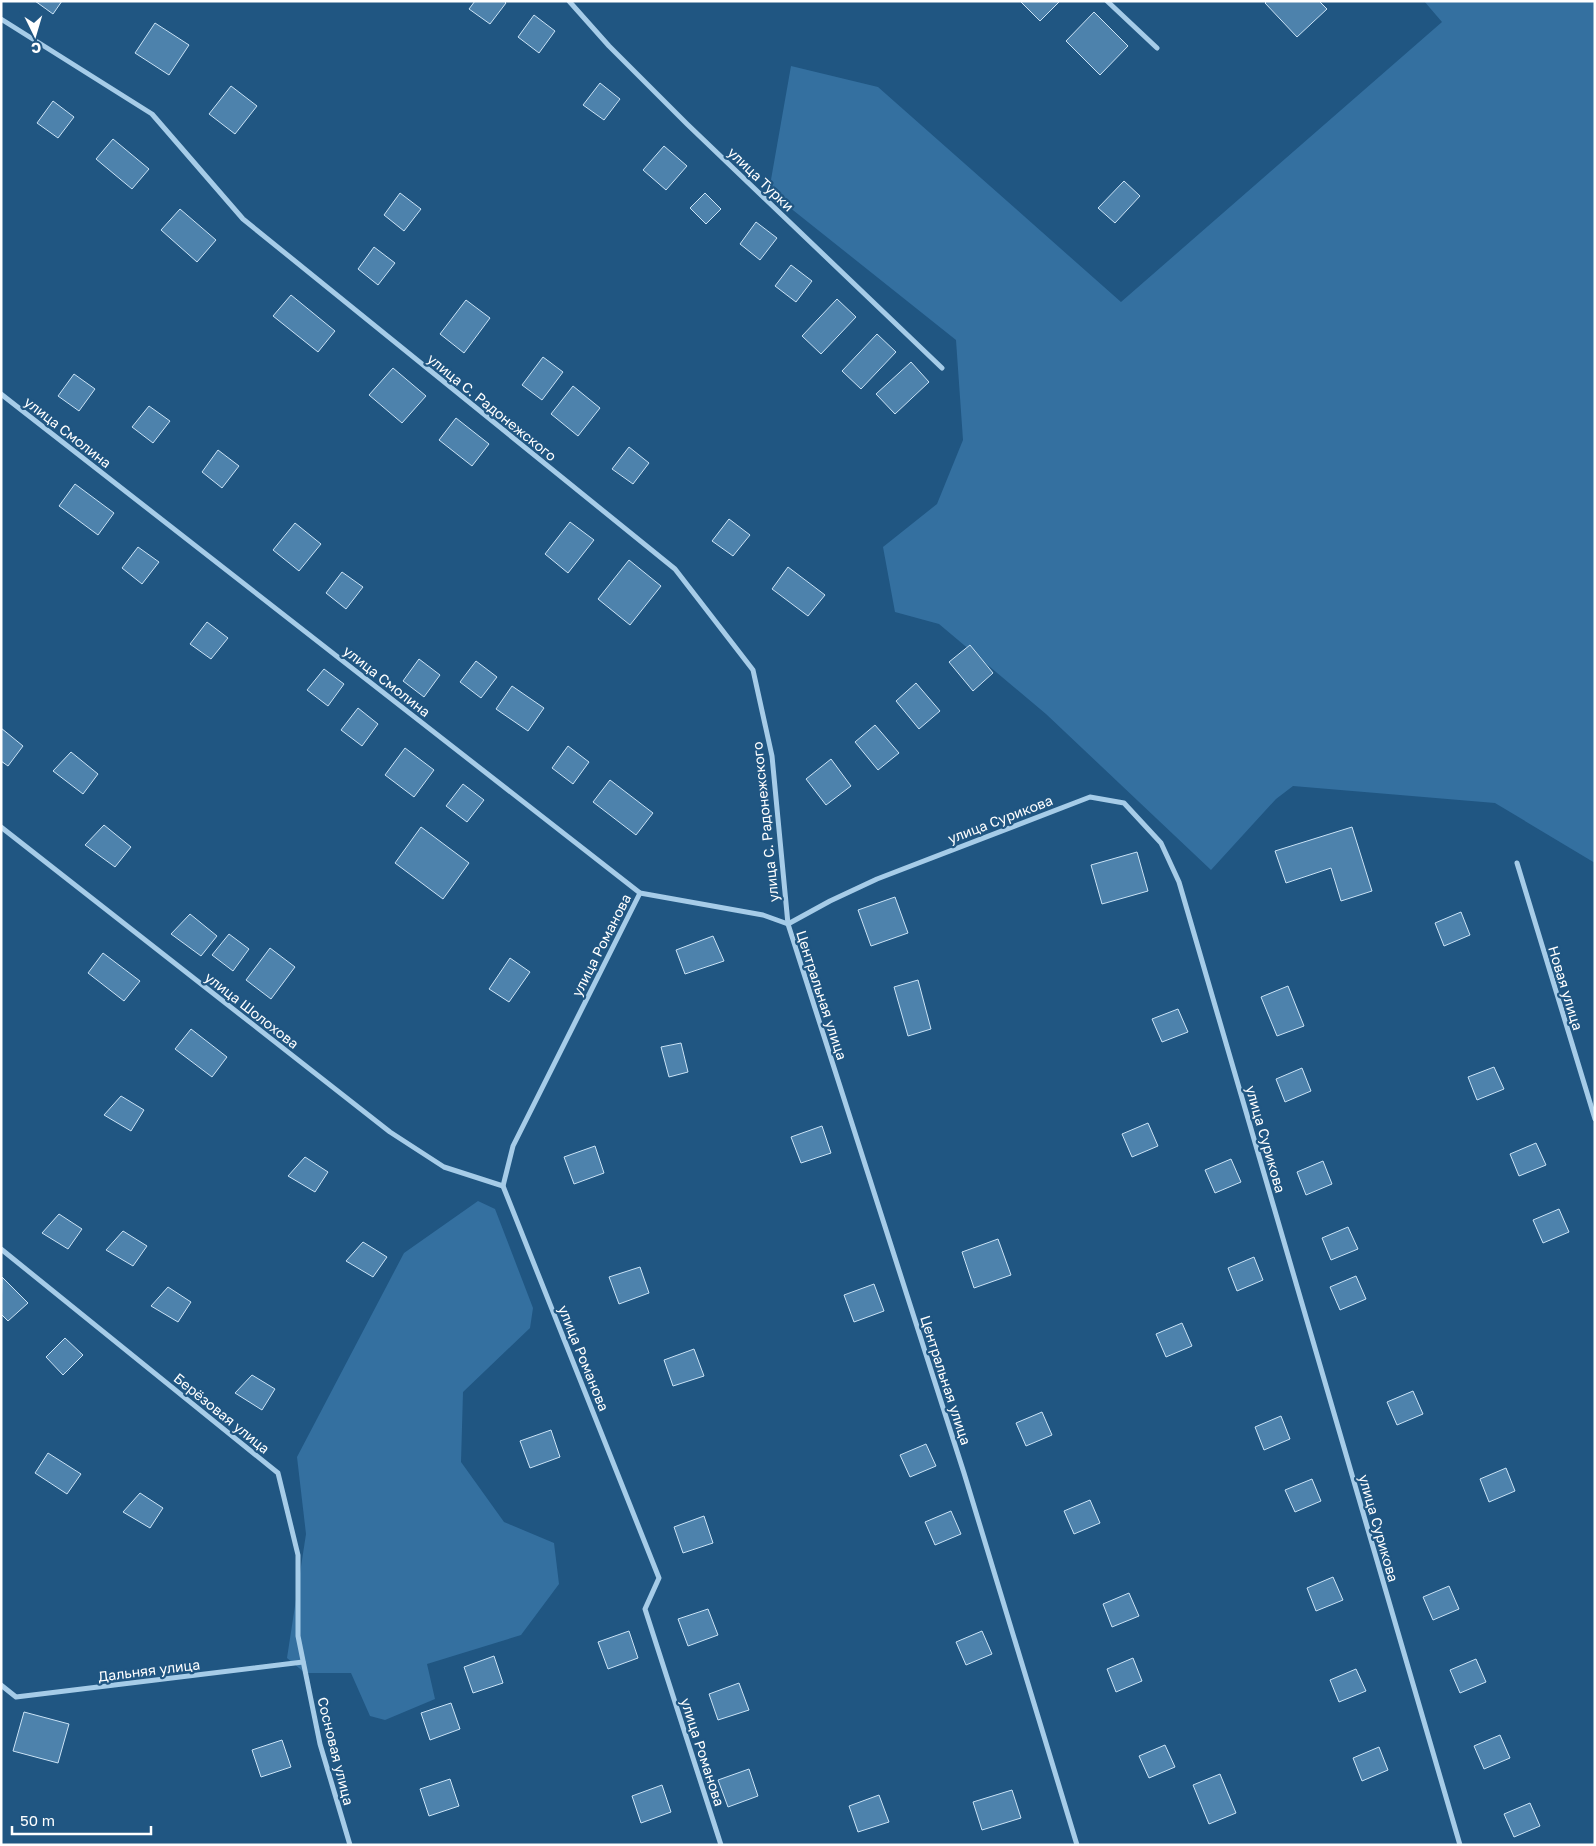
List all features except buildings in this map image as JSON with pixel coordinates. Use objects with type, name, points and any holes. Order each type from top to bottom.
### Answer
[{"type":"street","name":"улица Турки","points":[[569,1],[609,46],[687,124],[942,368]]},
{"type":"street","points":[[1107,1],[1157,48]]},
{"type":"street","name":"улица С. Радонежского","points":[[1,19],[152,114],[243,219],[675,569],[753,670],[772,756],[788,924]]},
{"type":"street","name":"улица Смолина","points":[[1,394],[640,893],[763,915],[788,924]]},
{"type":"street","name":"улица Сурикова","points":[[788,924],[830,901],[877,879],[1090,797],[1124,803],[1160,843],[1179,882],[1460,1845]]},
{"type":"street","name":"улица Шолохова","points":[[1,827],[390,1132],[444,1167],[503,1186]]},
{"type":"street","name":"Новая улица","points":[[1517,863],[1595,1119]]},
{"type":"street","name":"улица Романова","points":[[640,893],[513,1146],[503,1186],[659,1578],[645,1609],[720,1845]]},
{"type":"street","name":"Центральная улица","points":[[788,924],[964,1473],[1077,1845]]},
{"type":"street","name":"Берёзовая улица","points":[[1,1250],[278,1473],[298,1554],[298,1636],[304,1662]]},
{"type":"street","name":"Дальняя улица","points":[[1,1685],[16,1697],[304,1662]]},
{"type":"street","name":"Сосновая улица","points":[[304,1662],[320,1744],[350,1845]]},
{"type":"shaded area","points":[[1424,1],[1595,1],[1595,863],[1495,803],[1293,786],[1276,799],[1211,870],[1046,714],[939,624],[895,612],[883,547],[937,504],[963,440],[956,340],[769,191],[791,66],[878,87],[1121,302],[1442,22]]},
{"type":"shaded area","points":[[478,1201],[495,1209],[533,1308],[530,1328],[463,1392],[461,1462],[504,1522],[554,1543],[559,1584],[521,1635],[427,1664],[435,1699],[385,1720],[370,1716],[351,1673],[305,1673],[287,1658],[306,1534],[297,1457],[404,1253]]}]
